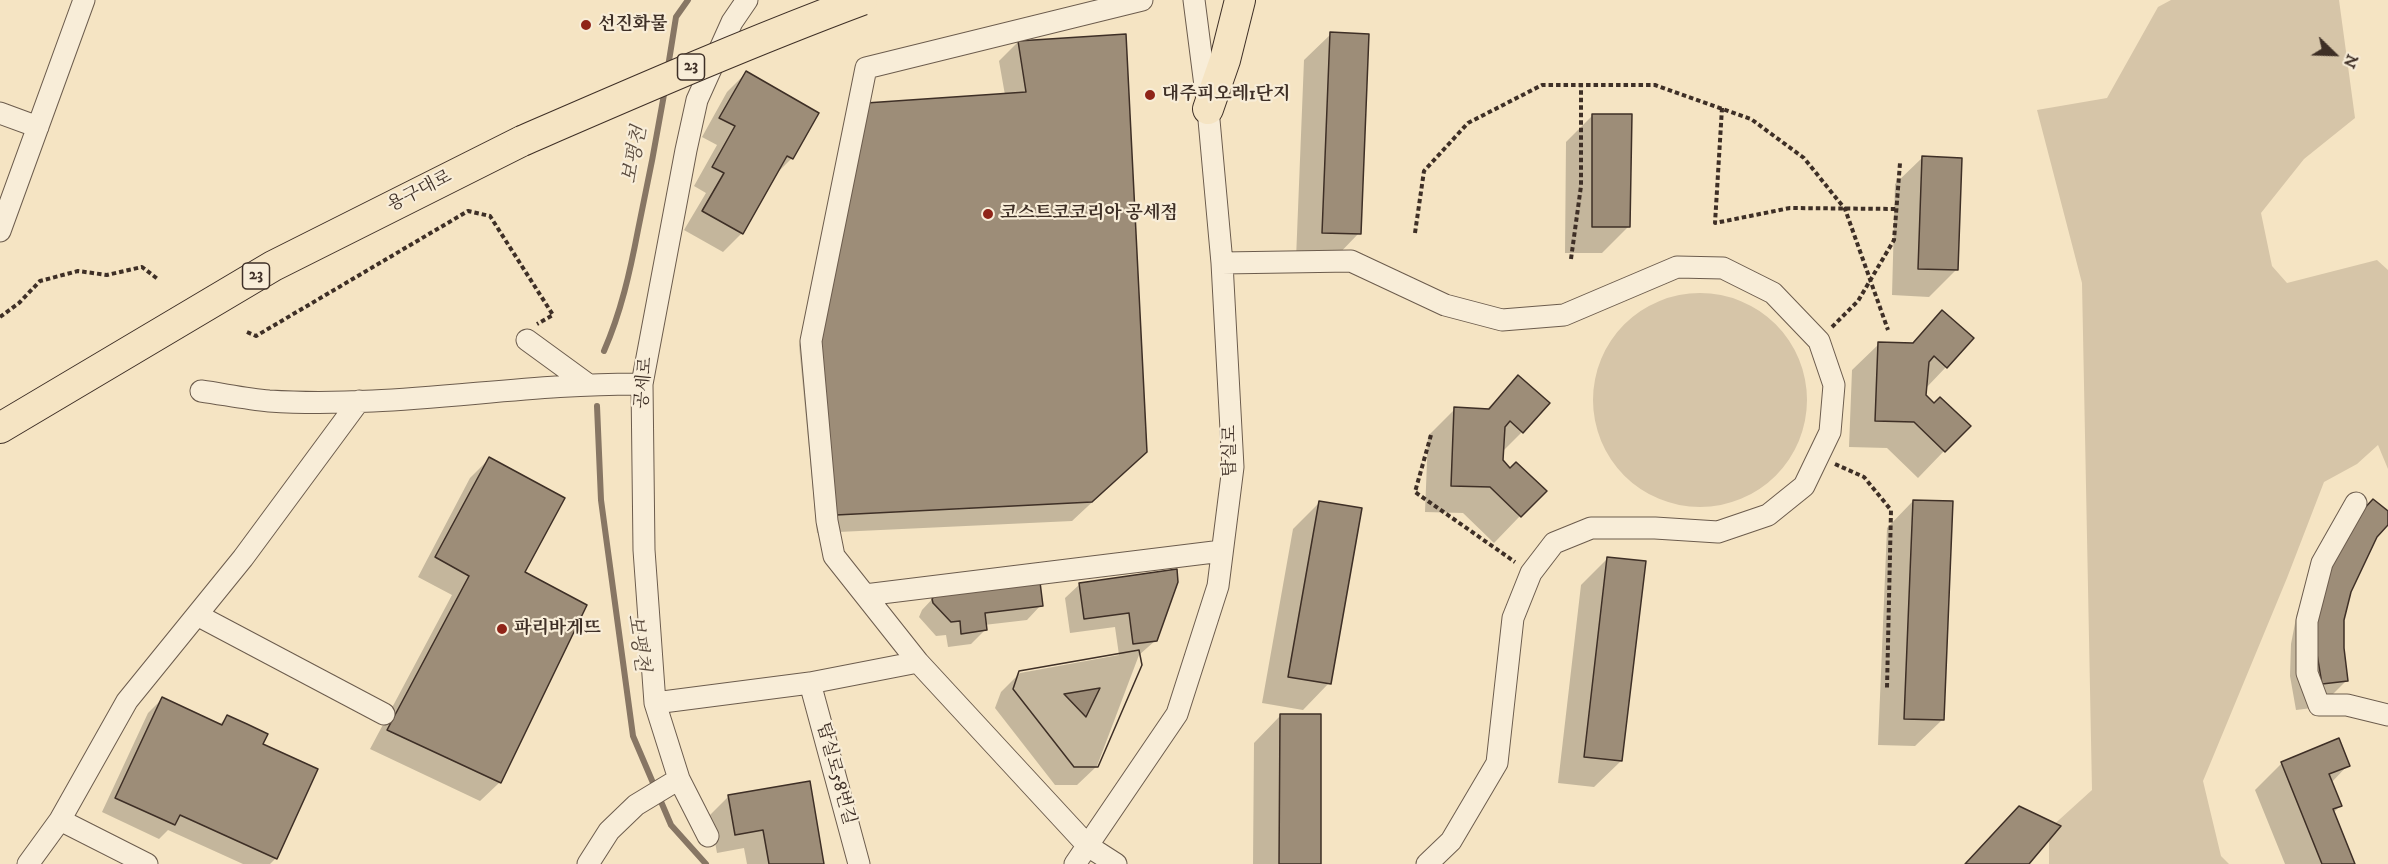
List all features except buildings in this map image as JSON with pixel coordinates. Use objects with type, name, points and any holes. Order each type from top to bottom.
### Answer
[{"type":"highway","name":"용구대로","points":[[0,428],[273,266],[522,141],[727,52],[862,0]]},
{"type":"highway","points":[[1208,109],[1225,60],[1240,0]]},
{"type":"street","points":[[0,231],[84,0]]},
{"type":"street","name":"공세로","points":[[708,836],[679,779],[655,703],[644,550],[642,384],[697,100],[732,22],[747,0]]},
{"type":"street","points":[[1116,864],[1088,846],[918,662],[834,556],[827,522],[811,341],[866,68],[1142,0]]},
{"type":"street","name":"탑실로","points":[[1075,864],[1177,714],[1218,585],[1233,467],[1222,263],[1208,109],[1194,0]]},
{"type":"street","points":[[0,113],[38,127]]},
{"type":"street","points":[[1222,263],[1351,261],[1445,305],[1502,320],[1564,315],[1677,267],[1723,268],[1773,293],[1819,341],[1834,385],[1830,432],[1804,486],[1768,515],[1718,532],[1655,528],[1591,528],[1554,543],[1531,573],[1513,618],[1497,763],[1451,841],[1427,864]]},
{"type":"street","points":[[532,336],[586,383]]},
{"type":"street","points":[[201,391],[269,401],[359,401],[586,383],[642,384]]},
{"type":"street","points":[[28,864],[60,819],[128,702],[243,558],[359,401]]},
{"type":"street","points":[[2356,503],[2322,563],[2307,621],[2307,673],[2319,705],[2348,705],[2388,714]]},
{"type":"street","points":[[865,595],[1222,551]]},
{"type":"street","points":[[197,615],[384,714]]},
{"type":"street","points":[[655,703],[810,683],[918,662]]},
{"type":"street","name":"탑실로58번길","points":[[810,683],[859,864]]},
{"type":"street","points":[[588,864],[609,831],[636,805],[679,779]]},
{"type":"street","points":[[60,819],[147,864]]},
{"type":"path","points":[[1415,233],[1424,171],[1468,123],[1542,85],[1655,85],[1751,119],[1804,159],[1845,209],[1888,330]]},
{"type":"path","points":[[1571,259],[1581,186],[1581,85]]},
{"type":"path","points":[[1722,108],[1714,222],[1791,208],[1897,209]]},
{"type":"path","points":[[1819,341],[1858,301],[1894,240],[1900,163]]},
{"type":"path","points":[[247,332],[256,336],[468,211],[490,216],[553,315],[535,325],[532,336]]},
{"type":"path","points":[[0,317],[19,303],[40,281],[78,271],[107,276],[142,267],[159,280]]},
{"type":"path","points":[[1431,435],[1415,492],[1531,573]]},
{"type":"path","points":[[1818,457],[1864,477],[1891,510],[1887,688]]},
{"type":"shaded area","points":[[2171,0],[2339,0],[2355,118],[2304,159],[2261,213],[2272,266],[2287,283],[2377,260],[2388,270],[2388,469],[2378,445],[2357,464],[2324,482],[2203,781],[2221,856],[2229,864],[2049,864],[2049,829],[2092,790],[2082,283],[2037,110],[2107,98],[2158,7]]},
{"type":"shaded area","points":[[1700,293],[1721,295],[1750,306],[1768,318],[1782,332],[1794,350],[1802,369],[1807,400],[1805,421],[1794,450],[1782,468],[1768,482],[1750,494],[1731,502],[1700,507],[1679,505],[1650,494],[1632,482],[1618,468],[1606,450],[1598,431],[1593,400],[1595,379],[1606,350],[1618,332],[1632,318],[1650,306],[1669,298]]},
{"type":"waterway","name":"보평천","points":[[668,67],[676,17],[688,0]]},
{"type":"waterway","name":"보평천","points":[[604,351],[620,307],[628,276],[665,89]]},
{"type":"waterway","name":"보평천","points":[[597,406],[601,500],[633,736],[671,825],[706,864]]},
{"type":"place","name":"선진화물","points":[[586,25]]},
{"type":"place","name":"대주피오레1단지","points":[[1150,95]]},
{"type":"place","name":"코스트코코리아 공세점","points":[[988,214]]},
{"type":"place","name":"파리바게뜨","points":[[502,629]]}]
